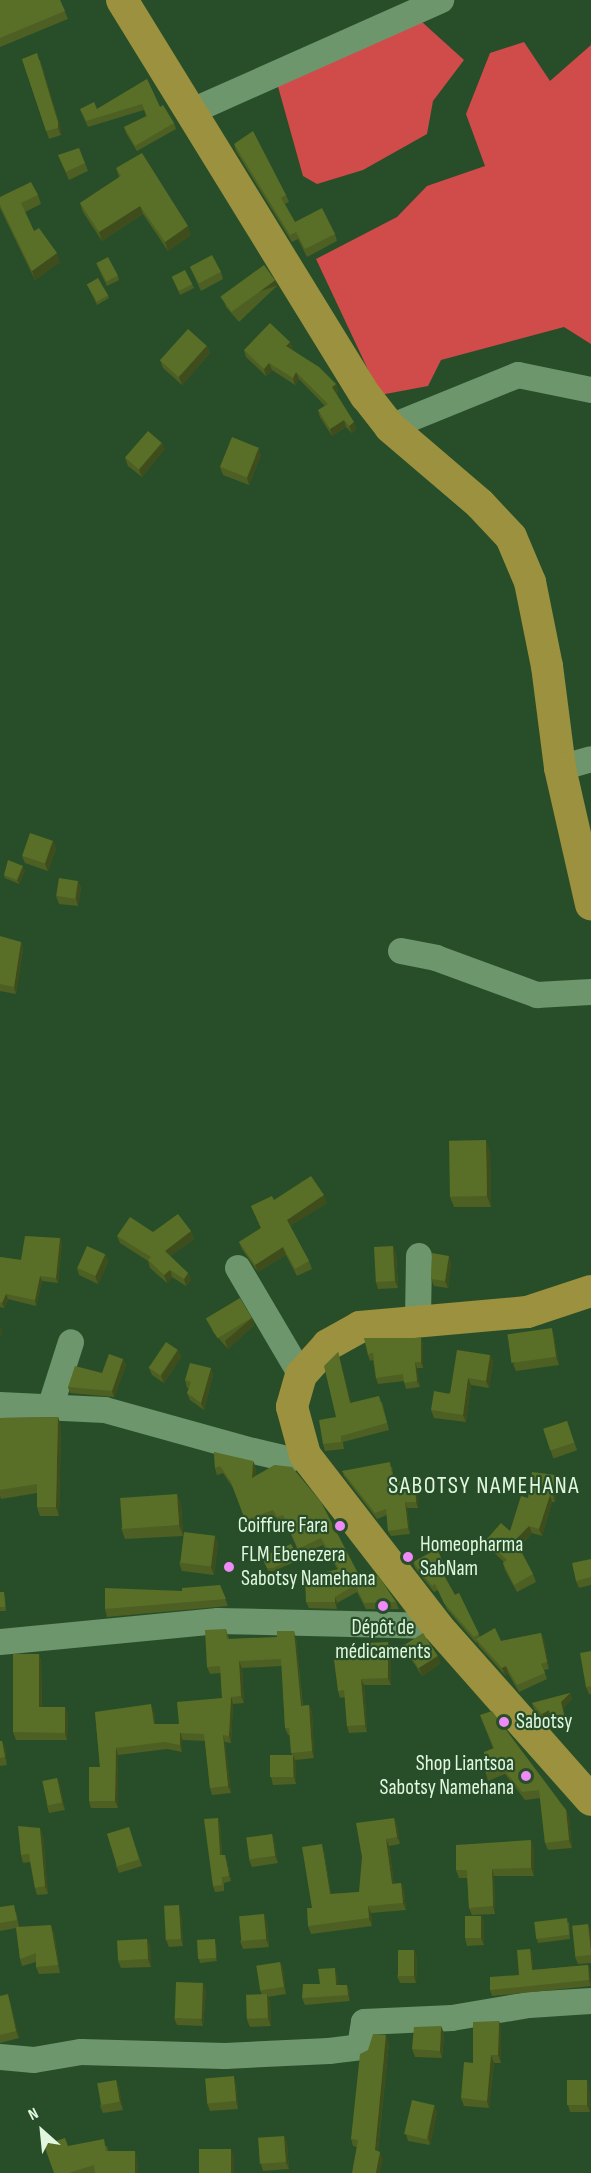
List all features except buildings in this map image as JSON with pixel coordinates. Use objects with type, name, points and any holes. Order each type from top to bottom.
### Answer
[{"type":"main road","points":[[122,0],[366,396],[390,427],[480,504],[511,537],[530,582],[547,666],[560,768],[591,905]]},
{"type":"main road","points":[[591,1291],[527,1312],[418,1319],[360,1327],[328,1345],[301,1375],[292,1407],[305,1455],[437,1626],[591,1800]]},
{"type":"street","points":[[189,112],[441,0]]},
{"type":"street","points":[[390,427],[518,375],[591,390]]},
{"type":"street","points":[[560,768],[591,759]]},
{"type":"street","points":[[401,951],[436,958],[537,994],[591,992]]},
{"type":"street","points":[[418,1319],[419,1256]]},
{"type":"street","points":[[238,1268],[301,1375]]},
{"type":"street","points":[[50,1408],[71,1342]]},
{"type":"street","points":[[0,1405],[105,1410],[253,1451],[289,1459],[305,1455]]},
{"type":"street","points":[[0,1642],[218,1621],[437,1626]]},
{"type":"street","points":[[0,2057],[34,2060],[81,2052],[225,2056],[329,2051],[360,2048],[364,2022],[452,2018],[529,2005],[591,2001]]},
{"type":"shaded area","points":[[422,22],[464,60],[433,101],[427,134],[363,170],[317,184],[303,176],[277,83]]},
{"type":"shaded area","points":[[524,42],[550,81],[591,45],[591,344],[564,327],[441,360],[428,386],[380,395],[316,259],[397,217],[427,186],[485,166],[466,114],[490,53]]},
{"type":"place","name":"Coiffure Fara","points":[[340,1526]]},
{"type":"place","name":"Homeopharma SabNam","points":[[408,1557]]},
{"type":"place","name":"FLM Ebenezera Sabotsy Namehana","points":[[229,1567]]},
{"type":"place","name":"Dépôt de médicaments","points":[[383,1606]]},
{"type":"place","name":"Sabotsy","points":[[504,1722]]},
{"type":"place","name":"Shop Liantsoa Sabotsy Namehana","points":[[526,1776]]},
{"type":"district","name":"SABOTSY NAMEHANA","points":[[484,1486]]}]
